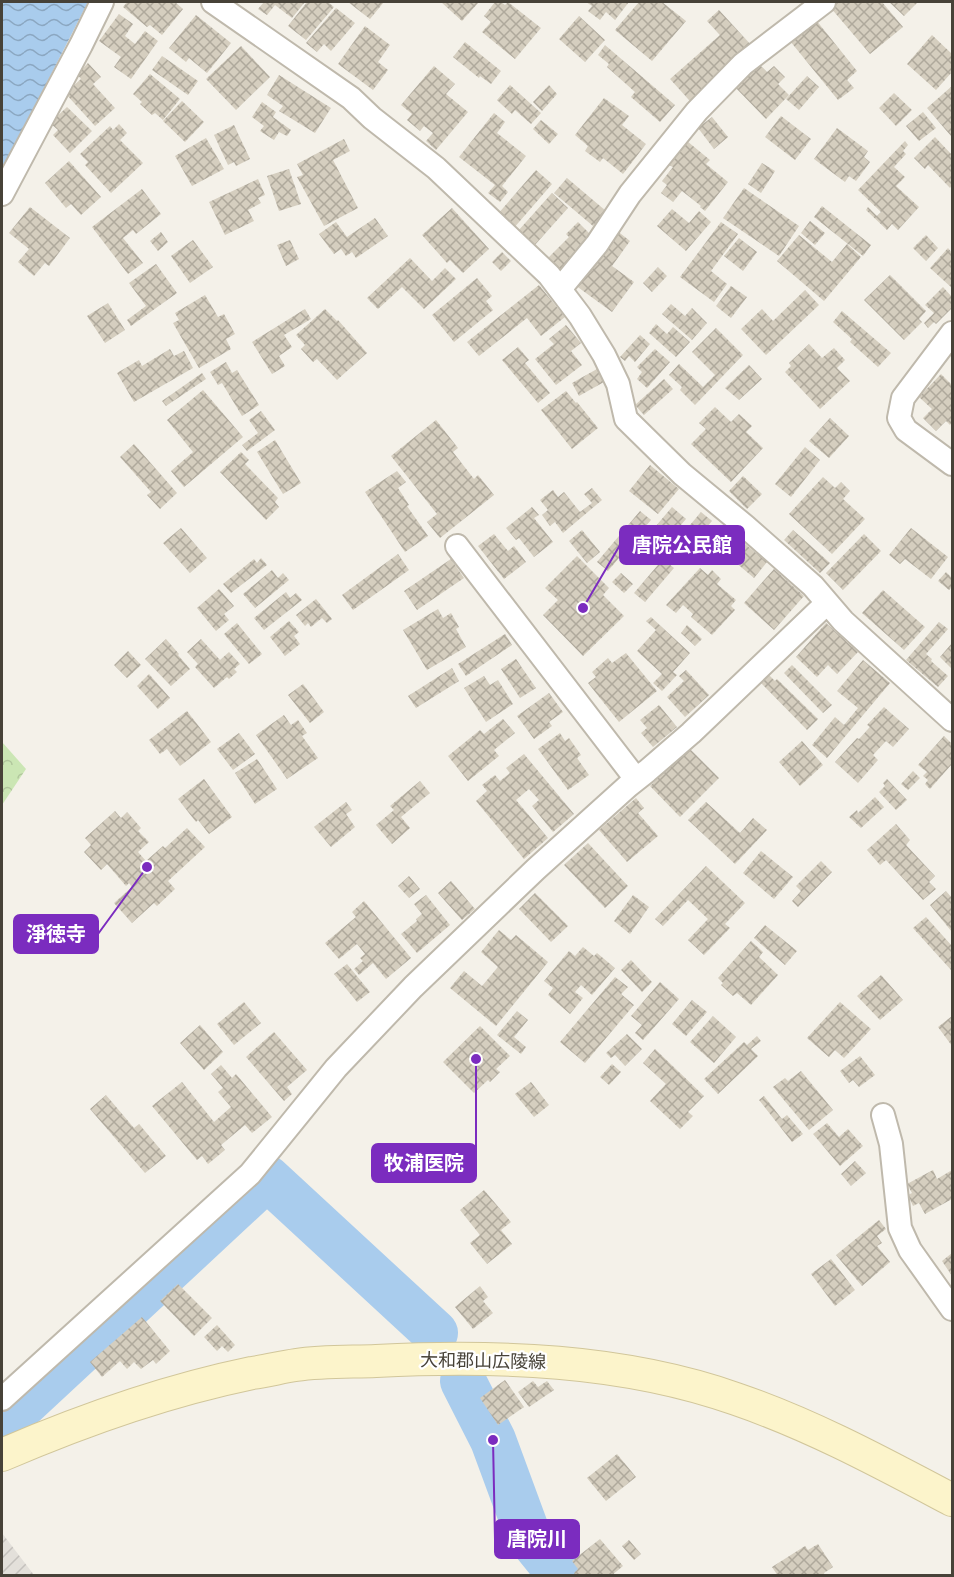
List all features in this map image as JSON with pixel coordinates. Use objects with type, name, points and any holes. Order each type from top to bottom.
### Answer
[{"type":"main road","name":"大和郡山広陵線","points":[[2,1455],[55,1432],[121,1408],[211,1382],[297,1365],[422,1359],[561,1362],[657,1377],[736,1398],[831,1437],[952,1500]]},
{"type":"street","points":[[2,194],[102,2]]},
{"type":"street","points":[[213,2],[351,98],[372,118],[436,168],[509,236],[549,275],[580,316],[604,355],[618,384],[626,419],[682,474],[813,586],[852,628],[952,720]]},
{"type":"street","points":[[560,289],[597,244],[630,194],[697,111],[743,64],[824,2]]},
{"type":"street","points":[[952,333],[903,398],[899,418],[906,430],[952,464]]},
{"type":"street","points":[[457,546],[636,779]]},
{"type":"street","points":[[2,1399],[250,1174],[336,1068],[413,987],[536,869],[691,733],[827,603]]},
{"type":"street","points":[[883,1115],[891,1144],[900,1228],[910,1250],[952,1309]]},
{"type":"shaded area","points":[[2,1533],[34,1575],[2,1575]]},
{"type":"green space","points":[[2,742],[26,769],[2,805]]},
{"type":"water","points":[[2,2],[88,2],[2,168]]},
{"type":"building","points":[[127,2],[175,2],[183,9],[162,35],[150,25],[147,27],[123,7]]},
{"type":"building","points":[[264,2],[305,2],[292,18],[275,5],[267,15],[258,9]]},
{"type":"building","points":[[307,2],[328,2],[334,7],[306,40],[288,26]]},
{"type":"building","points":[[348,2],[384,2],[370,19]]},
{"type":"building","points":[[441,2],[479,2],[462,21]]},
{"type":"building","points":[[495,2],[505,5],[508,2],[541,28],[515,59],[482,32],[491,22],[484,16]]},
{"type":"building","points":[[586,2],[629,2],[615,20],[606,12],[600,20],[588,11],[592,6]]},
{"type":"building","points":[[639,2],[662,2],[686,21],[652,61],[615,30]]},
{"type":"building","points":[[837,2],[882,2],[903,27],[870,54],[830,7]]},
{"type":"building","points":[[889,2],[918,2],[904,16]]},
{"type":"building","points":[[336,8],[355,23],[331,51],[324,44],[317,52],[306,43]]},
{"type":"building","points":[[719,10],[752,46],[690,101],[670,79],[720,35],[707,21]]},
{"type":"building","points":[[119,14],[133,24],[125,36],[135,44],[145,31],[158,41],[131,79],[114,67],[121,57],[99,41]]},
{"type":"building","points":[[196,15],[231,43],[207,73],[189,58],[186,62],[169,48]]},
{"type":"building","points":[[579,16],[605,40],[585,62],[559,39]]},
{"type":"building","points":[[816,20],[857,71],[847,80],[854,88],[838,100],[790,41]]},
{"type":"building","points":[[365,26],[390,45],[378,62],[388,70],[373,90],[338,64]]},
{"type":"building","points":[[932,35],[952,54],[952,72],[936,90],[907,64]]},
{"type":"building","points":[[465,42],[501,71],[491,84],[480,76],[479,78],[453,57]]},
{"type":"building","points":[[605,45],[675,105],[660,122],[631,97],[635,92],[607,67],[609,64],[598,55]]},
{"type":"building","points":[[241,46],[270,77],[236,110],[206,79]]},
{"type":"building","points":[[162,56],[198,81],[188,95],[152,70]]},
{"type":"building","points":[[757,62],[767,72],[774,66],[785,77],[778,84],[789,95],[766,119],[733,85]]},
{"type":"building","points":[[88,63],[101,77],[93,84],[115,108],[95,126],[65,93],[81,79],[77,74]]},
{"type":"building","points":[[434,66],[455,84],[446,94],[468,112],[436,150],[426,141],[433,133],[424,126],[420,131],[407,120],[412,114],[401,105]]},
{"type":"building","points":[[150,74],[180,99],[163,120],[155,113],[152,115],[133,94]]},
{"type":"building","points":[[279,75],[331,108],[315,133],[279,111],[283,106],[267,95]]},
{"type":"building","points":[[807,76],[819,87],[799,110],[786,99]]},
{"type":"building","points":[[510,85],[541,113],[531,124],[515,110],[512,114],[497,100]]},
{"type":"building","points":[[549,85],[557,94],[542,111],[533,102]]},
{"type":"building","points":[[952,86],[952,135],[951,136],[927,108]]},
{"type":"building","points":[[894,93],[912,110],[896,126],[879,108]]},
{"type":"building","points":[[604,98],[629,116],[622,125],[646,144],[623,174],[603,158],[600,162],[585,151],[588,146],[575,135]]},
{"type":"building","points":[[182,101],[204,122],[185,142],[163,121]]},
{"type":"building","points":[[262,102],[276,112],[273,117],[291,130],[287,136],[279,132],[274,140],[260,131],[264,126],[252,117]]},
{"type":"building","points":[[67,107],[92,131],[70,153],[53,135],[58,130],[50,123]]},
{"type":"building","points":[[923,112],[936,128],[919,141],[906,126]]},
{"type":"building","points":[[494,113],[505,122],[497,133],[526,156],[502,186],[508,192],[500,202],[488,193],[495,185],[459,157]]},
{"type":"building","points":[[781,116],[811,139],[795,160],[765,137]]},
{"type":"building","points":[[712,117],[728,137],[714,149],[698,128]]},
{"type":"building","points":[[541,120],[558,134],[549,144],[533,129]]},
{"type":"building","points":[[119,124],[127,133],[120,140],[143,163],[111,193],[85,165],[88,162],[80,154],[110,126],[113,130]]},
{"type":"building","points":[[234,125],[250,159],[236,166],[234,162],[228,165],[214,135]]},
{"type":"building","points":[[837,128],[868,151],[864,157],[870,162],[856,181],[849,176],[845,182],[814,159]]},
{"type":"building","points":[[935,137],[952,155],[952,185],[950,188],[928,165],[925,169],[914,158]]},
{"type":"building","points":[[206,138],[224,169],[192,186],[175,156]]},
{"type":"building","points":[[344,139],[350,151],[333,160],[358,208],[324,226],[297,177],[303,175],[297,164]]},
{"type":"building","points":[[687,141],[710,160],[706,164],[728,182],[705,211],[682,191],[673,202],[661,193],[667,185],[662,181],[673,167],[669,165]]},
{"type":"building","points":[[905,141],[908,145],[903,151],[906,154],[894,167],[905,177],[896,186],[919,207],[898,230],[892,224],[887,230],[866,210],[868,207],[877,216],[881,212],[858,190]]},
{"type":"building","points":[[69,161],[101,197],[81,215],[71,204],[66,208],[45,183]]},
{"type":"building","points":[[762,163],[775,171],[761,193],[748,184]]},
{"type":"building","points":[[289,169],[301,204],[279,211],[267,176]]},
{"type":"building","points":[[536,170],[552,184],[513,229],[497,215]]},
{"type":"building","points":[[567,178],[606,211],[593,226],[554,193]]},
{"type":"building","points":[[258,179],[265,195],[258,198],[261,203],[248,210],[254,221],[225,235],[209,202]]},
{"type":"building","points":[[744,188],[799,226],[779,256],[723,218]]},
{"type":"building","points":[[142,189],[161,214],[136,234],[133,230],[123,238],[143,263],[128,274],[92,227]]},
{"type":"building","points":[[552,193],[568,208],[534,246],[518,231]]},
{"type":"building","points":[[822,206],[871,245],[863,256],[814,217]]},
{"type":"building","points":[[30,207],[70,238],[49,266],[45,263],[34,276],[18,262],[29,249],[9,233]]},
{"type":"building","points":[[452,208],[489,249],[463,273],[450,260],[447,263],[422,235]]},
{"type":"building","points":[[672,209],[689,223],[699,211],[711,222],[686,251],[657,226]]},
{"type":"building","points":[[375,218],[388,236],[356,258],[352,252],[346,256],[341,249],[334,254],[319,234],[336,222],[347,237]]},
{"type":"building","points":[[810,221],[825,233],[815,245],[801,233]]},
{"type":"building","points":[[578,222],[594,238],[563,274],[547,259],[569,237],[566,234]]},
{"type":"building","points":[[721,222],[738,234],[711,271],[727,284],[714,302],[680,277]]},
{"type":"building","points":[[616,230],[630,241],[612,266],[634,282],[612,312],[575,285]]},
{"type":"building","points":[[161,232],[168,242],[158,251],[150,241]]},
{"type":"building","points":[[799,235],[832,262],[847,244],[861,257],[824,301],[777,261]]},
{"type":"building","points":[[926,235],[938,248],[926,261],[913,248]]},
{"type":"building","points":[[739,238],[757,252],[743,271],[724,256]]},
{"type":"building","points":[[193,240],[213,267],[190,283],[171,256]]},
{"type":"building","points":[[290,240],[299,259],[286,266],[277,245]]},
{"type":"building","points":[[948,248],[952,253],[952,288],[930,268]]},
{"type":"building","points":[[502,252],[511,261],[501,271],[492,262]]},
{"type":"building","points":[[410,258],[432,281],[445,268],[456,279],[424,309],[402,287],[378,309],[367,298]]},
{"type":"building","points":[[156,264],[177,293],[131,326],[127,320],[146,306],[129,283]]},
{"type":"building","points":[[658,267],[667,276],[652,292],[643,283]]},
{"type":"building","points":[[890,275],[926,311],[919,319],[922,322],[904,340],[864,300]]},
{"type":"building","points":[[477,278],[492,296],[486,301],[493,310],[454,342],[432,315]]},
{"type":"building","points":[[539,285],[565,317],[541,336],[527,318],[479,356],[467,342]]},
{"type":"building","points":[[731,286],[747,297],[731,318],[716,306]]},
{"type":"building","points":[[943,287],[952,297],[952,308],[936,324],[934,322],[928,328],[924,323],[934,313],[925,305]]},
{"type":"building","points":[[805,290],[819,305],[766,355],[741,329],[762,309],[773,321]]},
{"type":"building","points":[[205,295],[218,317],[224,314],[235,334],[226,339],[231,349],[199,368],[173,323],[179,320],[175,313]]},
{"type":"building","points":[[108,303],[125,330],[105,343],[87,316]]},
{"type":"building","points":[[671,304],[685,316],[692,308],[707,323],[692,340],[662,314]]},
{"type":"building","points":[[305,309],[311,319],[284,335],[292,347],[279,356],[285,366],[272,374],[252,342]]},
{"type":"building","points":[[325,309],[338,320],[367,353],[337,380],[317,359],[313,362],[301,349],[305,345],[296,335]]},
{"type":"building","points":[[842,311],[891,353],[878,367],[850,342],[852,339],[833,322]]},
{"type":"building","points":[[656,324],[667,334],[673,327],[690,342],[676,357],[649,333]]},
{"type":"building","points":[[566,325],[581,343],[571,351],[582,365],[556,385],[535,359],[554,344],[549,339]]},
{"type":"building","points":[[716,328],[743,355],[695,405],[680,390],[682,387],[669,375],[679,364],[703,387],[715,375],[692,352]]},
{"type":"building","points":[[640,335],[650,344],[635,362],[629,356],[625,361],[620,357]]},
{"type":"building","points":[[809,344],[822,358],[834,348],[845,360],[837,368],[850,381],[820,409],[785,372],[791,366],[789,363]]},
{"type":"building","points":[[518,347],[529,360],[525,363],[550,393],[538,403],[502,360]]},
{"type":"building","points":[[170,349],[174,356],[184,351],[193,368],[134,402],[117,373],[139,360],[142,366]]},
{"type":"building","points":[[655,349],[670,362],[647,388],[637,379],[642,372],[637,367]]},
{"type":"building","points":[[226,362],[232,373],[237,370],[259,405],[242,416],[222,383],[218,385],[210,372]]},
{"type":"building","points":[[749,365],[762,379],[739,400],[725,388]]},
{"type":"building","points":[[597,369],[604,382],[579,396],[572,383]]},
{"type":"building","points":[[202,373],[206,379],[166,406],[162,401]]},
{"type":"building","points":[[941,374],[952,385],[952,422],[950,425],[946,421],[936,431],[923,418],[932,409],[919,397]]},
{"type":"building","points":[[664,379],[673,389],[644,415],[635,405]]},
{"type":"building","points":[[203,390],[243,437],[184,487],[171,471],[193,452],[167,420]]},
{"type":"building","points":[[566,391],[598,428],[572,449],[541,410]]},
{"type":"building","points":[[715,407],[731,422],[739,414],[752,426],[746,432],[763,448],[731,482],[691,444],[706,429],[699,423]]},
{"type":"building","points":[[261,411],[275,430],[247,451],[242,445],[258,433],[249,420]]},
{"type":"building","points":[[830,418],[849,436],[829,458],[809,441]]},
{"type":"building","points":[[436,420],[458,448],[453,452],[474,479],[478,475],[494,495],[440,538],[427,522],[437,514],[391,456]]},
{"type":"building","points":[[275,440],[301,483],[283,494],[257,452]]},
{"type":"building","points":[[134,444],[177,493],[160,509],[147,495],[151,492],[120,457]]},
{"type":"building","points":[[805,447],[820,460],[791,497],[775,484]]},
{"type":"building","points":[[241,452],[249,460],[245,464],[278,498],[275,502],[279,507],[266,520],[220,472]]},
{"type":"building","points":[[650,465],[679,489],[658,514],[629,491]]},
{"type":"building","points":[[397,471],[406,482],[398,488],[409,505],[407,506],[428,536],[405,552],[365,492]]},
{"type":"building","points":[[743,476],[762,494],[747,509],[729,491]]},
{"type":"building","points":[[823,477],[835,488],[841,482],[850,491],[843,499],[865,519],[832,554],[789,514]]},
{"type":"building","points":[[592,488],[602,500],[563,533],[555,522],[550,526],[542,515],[548,510],[540,500],[553,490],[558,497],[564,492],[580,512],[592,503],[584,494]]},
{"type":"building","points":[[532,507],[539,515],[534,518],[553,542],[534,557],[519,538],[516,540],[506,528]]},
{"type":"building","points":[[672,507],[686,519],[658,552],[644,540]]},
{"type":"building","points":[[640,511],[651,520],[608,571],[597,562]]},
{"type":"building","points":[[701,512],[712,521],[679,560],[668,551]]},
{"type":"building","points":[[181,528],[207,558],[190,573],[163,543]]},
{"type":"building","points":[[911,528],[948,557],[931,579],[905,559],[900,564],[889,555]]},
{"type":"building","points":[[582,530],[600,552],[587,563],[569,541]]},
{"type":"building","points":[[728,530],[767,562],[754,578],[715,545]]},
{"type":"building","points":[[793,530],[830,563],[820,573],[784,540]]},
{"type":"building","points":[[494,534],[508,551],[514,546],[526,562],[504,579],[478,546]]},
{"type":"building","points":[[864,534],[881,551],[843,590],[826,573]]},
{"type":"building","points":[[398,554],[409,570],[353,610],[342,595]]},
{"type":"building","points":[[577,556],[609,588],[603,595],[624,616],[583,656],[543,615],[558,600],[545,588]]},
{"type":"building","points":[[261,558],[267,565],[231,593],[223,584],[254,559],[257,563]]},
{"type":"building","points":[[451,559],[464,578],[417,610],[404,591]]},
{"type":"building","points":[[663,559],[674,568],[645,602],[634,593]]},
{"type":"building","points":[[700,568],[708,575],[712,570],[721,579],[717,584],[736,600],[731,606],[735,610],[712,635],[691,617],[693,614],[683,605],[676,613],[666,605]]},
{"type":"building","points":[[774,569],[804,596],[774,630],[744,603]]},
{"type":"building","points":[[272,570],[278,578],[283,573],[289,580],[255,608],[243,594]]},
{"type":"building","points":[[946,572],[952,578],[952,587],[949,590],[938,581]]},
{"type":"building","points":[[621,573],[633,584],[624,593],[612,582]]},
{"type":"building","points":[[219,589],[234,606],[224,614],[229,620],[216,631],[197,608]]},
{"type":"building","points":[[883,590],[925,627],[904,650],[862,613]]},
{"type":"building","points":[[286,592],[290,598],[296,593],[302,600],[264,630],[254,618]]},
{"type":"building","points":[[316,599],[332,619],[327,623],[322,618],[311,627],[308,623],[305,626],[296,615]]},
{"type":"building","points":[[438,609],[443,618],[451,613],[459,627],[456,629],[466,647],[427,670],[403,630]]},
{"type":"building","points":[[651,617],[690,653],[673,672],[677,675],[662,691],[653,683],[662,674],[637,651],[656,630],[646,621]]},
{"type":"building","points":[[289,621],[299,632],[294,636],[300,644],[285,656],[270,637]]},
{"type":"building","points":[[939,622],[948,629],[926,654],[948,676],[938,687],[906,660]]},
{"type":"building","points":[[237,623],[262,654],[249,664],[224,634]]},
{"type":"building","points":[[826,623],[858,652],[837,674],[828,665],[817,677],[796,657]]},
{"type":"building","points":[[687,625],[702,639],[695,646],[681,633]]},
{"type":"building","points":[[505,634],[512,645],[466,676],[458,664]]},
{"type":"building","points":[[166,639],[190,669],[171,686],[145,659]]},
{"type":"building","points":[[201,639],[220,660],[229,652],[240,664],[234,669],[237,672],[214,688],[195,667],[198,664],[187,652]]},
{"type":"building","points":[[952,643],[952,669],[940,657]]},
{"type":"building","points":[[128,651],[141,665],[127,678],[114,665]]},
{"type":"building","points":[[626,653],[657,691],[619,722],[588,683],[596,677],[592,672],[608,658],[612,663]]},
{"type":"building","points":[[516,659],[536,688],[520,698],[501,669]]},
{"type":"building","points":[[863,660],[890,683],[827,758],[812,745],[835,717],[844,725],[858,708],[837,691]]},
{"type":"building","points":[[792,665],[832,705],[823,713],[784,673]]},
{"type":"building","points":[[452,668],[459,681],[416,708],[408,696]]},
{"type":"building","points":[[686,670],[709,695],[685,717],[667,697],[684,681],[679,676]]},
{"type":"building","points":[[149,674],[170,698],[158,709],[137,686]]},
{"type":"building","points":[[769,675],[775,681],[777,679],[818,719],[807,730],[761,683]]},
{"type":"building","points":[[484,676],[490,685],[498,680],[513,704],[486,722],[464,688]]},
{"type":"building","points":[[303,684],[324,712],[310,723],[288,695]]},
{"type":"building","points":[[549,693],[563,712],[549,722],[552,726],[534,739],[517,716]]},
{"type":"building","points":[[659,705],[677,727],[653,747],[641,733],[647,728],[640,720]]},
{"type":"building","points":[[884,707],[909,729],[893,747],[886,741],[873,755],[878,760],[858,783],[835,762],[870,727],[867,725]]},
{"type":"building","points":[[187,711],[211,742],[180,766],[167,749],[160,754],[149,740]]},
{"type":"building","points":[[284,715],[291,725],[298,720],[307,733],[302,736],[318,758],[287,779],[256,735]]},
{"type":"building","points":[[503,719],[515,733],[494,750],[499,756],[468,781],[448,756],[480,730],[484,734]]},
{"type":"building","points":[[239,733],[255,754],[233,770],[217,749]]},
{"type":"building","points":[[560,733],[565,741],[569,738],[581,755],[577,758],[589,775],[568,790],[538,749]]},
{"type":"building","points":[[944,736],[952,744],[952,764],[930,789],[925,784],[928,780],[923,776],[927,772],[918,765]]},
{"type":"building","points":[[802,741],[823,765],[800,786],[779,762]]},
{"type":"building","points":[[689,748],[719,778],[680,817],[650,786]]},
{"type":"building","points":[[524,754],[574,814],[553,832],[532,806],[539,800],[529,789],[516,800],[548,838],[524,859],[476,801],[487,791],[482,785],[495,775],[500,781],[510,773],[506,768]]},
{"type":"building","points":[[257,759],[277,789],[255,804],[235,773]]},
{"type":"building","points":[[913,771],[920,778],[908,790],[901,784]]},
{"type":"building","points":[[204,779],[232,817],[209,834],[178,799]]},
{"type":"building","points":[[887,779],[907,800],[896,810],[879,792],[885,786],[883,783]]},
{"type":"building","points":[[420,781],[430,793],[401,817],[410,828],[392,844],[376,825],[394,810],[390,806]]},
{"type":"building","points":[[875,797],[884,807],[861,828],[849,817],[857,810],[858,813]]},
{"type":"building","points":[[636,798],[644,808],[638,813],[658,836],[627,862],[599,830]]},
{"type":"building","points":[[346,802],[352,810],[346,814],[355,827],[331,847],[314,827]]},
{"type":"building","points":[[706,802],[740,833],[753,818],[767,830],[735,864],[688,820]]},
{"type":"building","points":[[115,811],[121,818],[127,812],[141,828],[138,831],[149,842],[138,852],[146,861],[187,828],[205,847],[168,881],[175,889],[157,906],[154,903],[132,923],[114,903],[132,887],[129,883],[126,886],[107,864],[101,870],[84,852],[91,845],[85,838]]},
{"type":"building","points":[[896,824],[910,840],[906,845],[935,876],[929,882],[936,889],[923,900],[886,860],[880,865],[867,850]]},
{"type":"building","points":[[588,843],[628,886],[605,908],[564,865]]},
{"type":"building","points":[[761,851],[793,877],[774,899],[743,873]]},
{"type":"building","points":[[821,861],[832,872],[798,907],[792,901],[801,891],[796,886]]},
{"type":"building","points":[[706,866],[745,903],[725,924],[730,928],[704,955],[688,940],[708,919],[688,900],[663,926],[655,919]]},
{"type":"building","points":[[409,876],[420,889],[409,898],[398,886]]},
{"type":"building","points":[[451,881],[475,909],[462,920],[438,893]]},
{"type":"building","points":[[946,891],[952,898],[952,932],[930,905]]},
{"type":"building","points":[[535,893],[568,926],[551,942],[519,909]]},
{"type":"building","points":[[426,895],[450,925],[417,953],[401,934],[422,914],[414,904]]},
{"type":"building","points":[[633,895],[649,907],[630,934],[614,921]]},
{"type":"building","points":[[364,901],[411,958],[386,979],[373,963],[359,975],[354,969],[363,961],[360,958],[365,954],[357,944],[339,959],[325,943],[356,917],[352,912]]},
{"type":"building","points":[[926,917],[952,946],[951,970],[913,928]]},
{"type":"building","points":[[765,925],[797,951],[785,965],[754,938]]},
{"type":"building","points":[[499,930],[511,940],[516,935],[548,962],[496,1026],[450,988],[464,971],[482,986],[498,967],[481,952]]},
{"type":"building","points":[[751,941],[763,952],[759,957],[778,975],[751,1005],[737,993],[733,996],[721,985],[723,983],[718,978]]},
{"type":"building","points":[[583,947],[594,956],[597,953],[615,968],[592,995],[581,985],[575,992],[583,998],[570,1014],[548,995],[553,988],[544,981],[569,951],[575,956]]},
{"type":"building","points":[[631,960],[652,982],[642,992],[621,970]]},
{"type":"building","points":[[347,964],[370,992],[357,1002],[334,974]]},
{"type":"building","points":[[881,975],[903,1000],[880,1020],[857,996]]},
{"type":"building","points":[[615,977],[628,987],[621,994],[634,1005],[585,1063],[560,1042]]},
{"type":"building","points":[[660,982],[679,999],[643,1040],[635,1033],[642,1025],[631,1016]]},
{"type":"building","points":[[692,1000],[707,1012],[686,1036],[672,1024]]},
{"type":"building","points":[[244,1002],[261,1023],[234,1045],[217,1024]]},
{"type":"building","points":[[840,1002],[871,1029],[844,1058],[835,1050],[829,1057],[807,1038]]},
{"type":"building","points":[[517,1011],[528,1020],[514,1037],[526,1047],[521,1054],[497,1035]]},
{"type":"building","points":[[713,1016],[736,1037],[714,1063],[690,1042]]},
{"type":"building","points":[[952,1016],[952,1046],[938,1027]]},
{"type":"building","points":[[200,1025],[223,1052],[204,1070],[180,1043]]},
{"type":"building","points":[[480,1026],[510,1056],[496,1069],[500,1072],[474,1093],[443,1062]]},
{"type":"building","points":[[274,1032],[307,1070],[287,1087],[292,1094],[284,1101],[246,1057]]},
{"type":"building","points":[[627,1034],[642,1049],[625,1066],[615,1055],[611,1058],[606,1053]]},
{"type":"building","points":[[757,1036],[761,1041],[751,1049],[758,1056],[718,1094],[704,1079],[744,1042],[747,1045]]},
{"type":"building","points":[[655,1049],[704,1096],[688,1112],[693,1116],[680,1129],[650,1101],[666,1084],[643,1063]]},
{"type":"building","points":[[860,1056],[875,1075],[859,1087],[853,1080],[849,1083],[840,1071]]},
{"type":"building","points":[[612,1064],[621,1072],[609,1085],[600,1077]]},
{"type":"building","points":[[221,1065],[232,1078],[236,1074],[272,1117],[252,1133],[245,1125],[221,1145],[225,1150],[208,1164],[202,1156],[197,1160],[152,1106],[182,1082],[214,1122],[231,1107],[218,1092],[223,1088],[211,1074]]},
{"type":"building","points":[[801,1071],[833,1110],[809,1130],[773,1087],[785,1078],[788,1081]]},
{"type":"building","points":[[531,1082],[549,1105],[534,1117],[515,1094]]},
{"type":"building","points":[[106,1095],[134,1128],[139,1124],[166,1156],[145,1173],[90,1109]]},
{"type":"building","points":[[764,1096],[782,1119],[787,1115],[803,1134],[792,1142],[759,1100]]},
{"type":"building","points":[[827,1123],[839,1137],[848,1129],[863,1146],[840,1166],[813,1134]]},
{"type":"building","points":[[855,1161],[866,1173],[851,1186],[841,1174]]},
{"type":"building","points":[[933,1170],[937,1179],[952,1170],[952,1199],[925,1214],[919,1203],[913,1206],[908,1195],[912,1193],[907,1184]]},
{"type":"building","points":[[484,1190],[511,1222],[501,1230],[512,1244],[487,1264],[470,1243],[480,1235],[460,1210]]},
{"type":"building","points":[[879,1220],[886,1229],[877,1236],[882,1243],[877,1246],[890,1262],[862,1286],[836,1255]]},
{"type":"building","points":[[952,1253],[952,1276],[942,1261]]},
{"type":"building","points":[[831,1259],[855,1290],[835,1306],[811,1274]]},
{"type":"building","points":[[178,1284],[212,1318],[194,1336],[160,1301]]},
{"type":"building","points":[[480,1286],[488,1297],[483,1301],[493,1313],[473,1329],[455,1307]]},
{"type":"building","points":[[142,1317],[170,1351],[156,1364],[153,1360],[141,1369],[134,1362],[127,1369],[120,1361],[102,1377],[90,1362]]},
{"type":"building","points":[[217,1325],[235,1345],[228,1352],[222,1346],[217,1351],[204,1337]]},
{"type":"building","points":[[505,1380],[524,1407],[498,1425],[480,1398]]},
{"type":"building","points":[[533,1381],[538,1387],[547,1381],[554,1390],[529,1407],[518,1392]]},
{"type":"building","points":[[617,1454],[636,1477],[606,1501],[587,1478]]},
{"type":"building","points":[[600,1539],[623,1566],[611,1576],[576,1576],[574,1573],[578,1569],[572,1561]]},
{"type":"building","points":[[629,1540],[641,1554],[634,1560],[622,1546]]},
{"type":"building","points":[[818,1544],[833,1567],[824,1573],[825,1576],[778,1576],[772,1567],[805,1546],[808,1550]]},
{"type":"waterway","points":[[12,1415],[267,1178],[435,1333]]},
{"type":"waterway","points":[[463,1381],[493,1440],[528,1535],[561,1576]]},
{"type":"place","name":"唐院公民館","points":[[583,608]]},
{"type":"place","name":"淨徳寺","points":[[147,867]]},
{"type":"place","name":"牧浦医院","points":[[476,1059]]},
{"type":"place","name":"唐院川","points":[[493,1440]]}]
